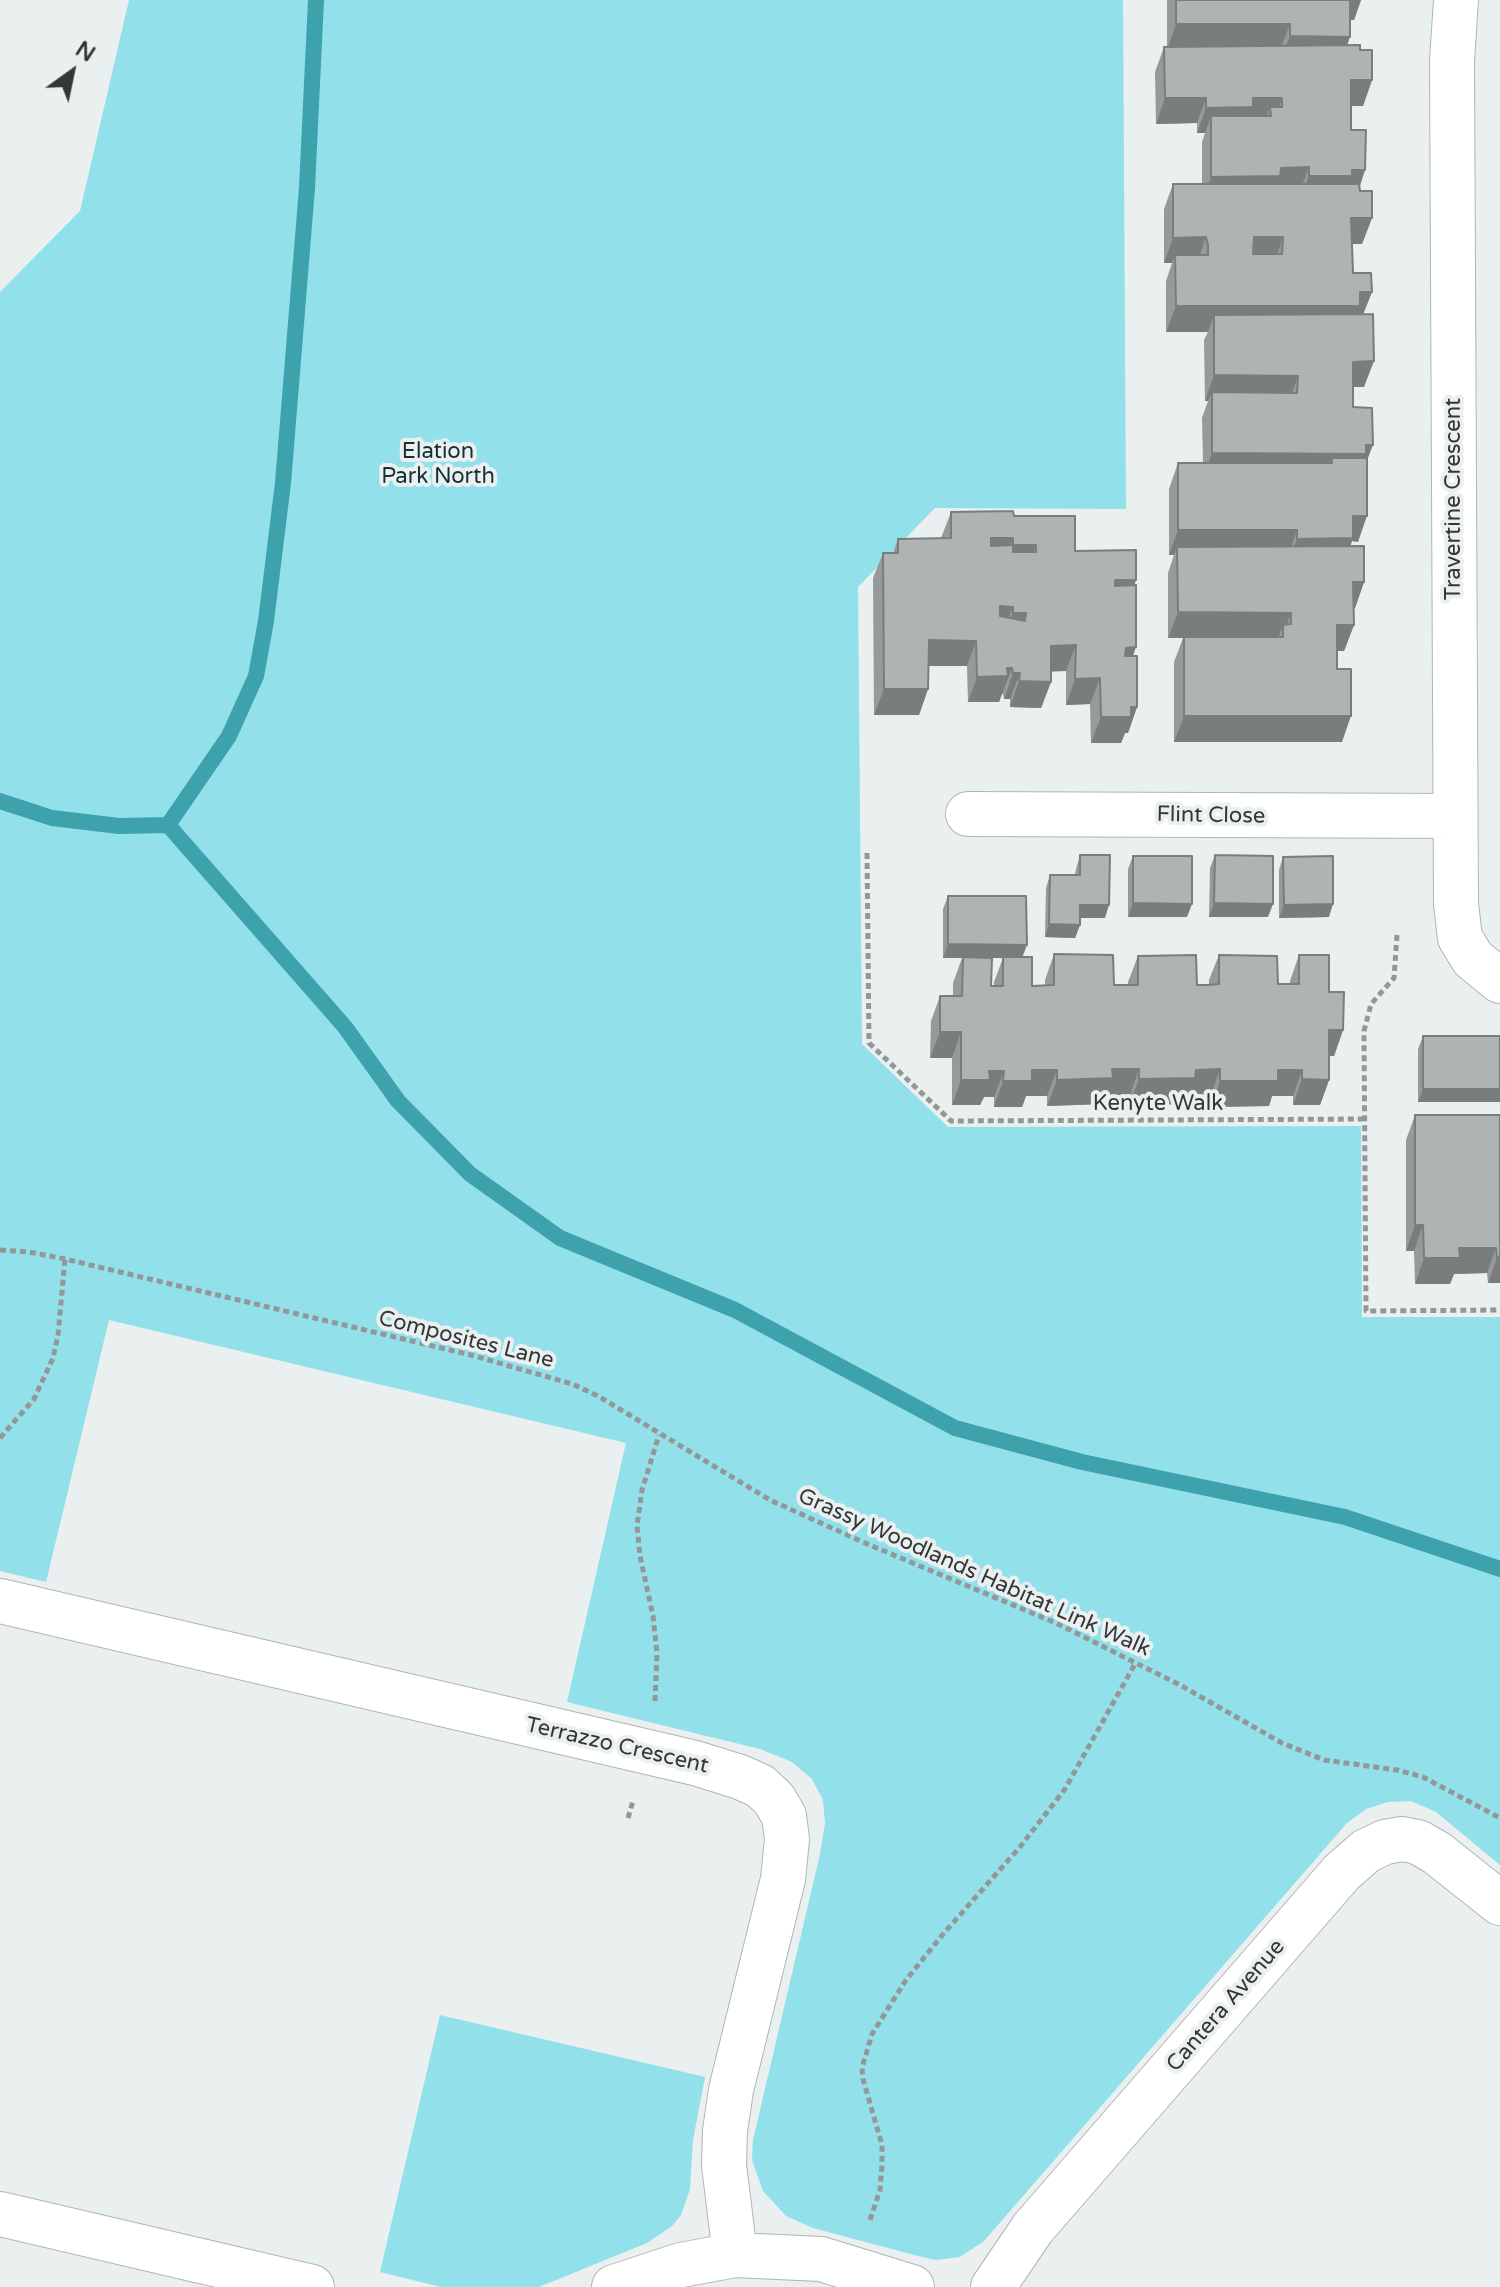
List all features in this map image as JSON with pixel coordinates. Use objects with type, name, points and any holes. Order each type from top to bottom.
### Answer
[{"type":"street","name":"Travertine Crescent","points":[[1456,0],[1452,61],[1456,904],[1460,938],[1473,959],[1500,981]]},
{"type":"street","name":"Flint Close","points":[[968,814],[1454,816]]},
{"type":"street","name":"Terrazzo Crescent","points":[[0,1601],[644,1752],[740,1777],[760,1786],[774,1799],[784,1816],[787,1839],[783,1879],[731,2090],[725,2131],[724,2165],[735,2255]]},
{"type":"street","name":"Cantera Avenue","points":[[993,2287],[1033,2228],[1342,1872],[1366,1851],[1385,1842],[1402,1839],[1418,1842],[1437,1853],[1500,1903]]},
{"type":"street","points":[[0,2214],[312,2287]]},
{"type":"street","points":[[614,2287],[681,2265],[735,2255],[821,2259],[912,2287]]},
{"type":"path","name":"Kenyte Walk","points":[[867,853],[869,1043],[951,1121],[1366,1119]]},
{"type":"path","points":[[1397,935],[1394,978],[1371,1004],[1364,1031],[1366,1311],[1500,1310]]},
{"type":"path","points":[[0,1250],[65,1259],[53,1358],[34,1399],[0,1438]]},
{"type":"path","name":"Composites Lane","points":[[65,1259],[540,1373],[598,1396],[659,1435]]},
{"type":"path","points":[[628,1818],[658,1687],[653,1616],[637,1526],[642,1490],[659,1435]]},
{"type":"path","name":"Grassy Woodlands Habitat Link Walk","points":[[659,1435],[810,1519],[1056,1623],[1137,1662],[1282,1743],[1324,1760],[1397,1770],[1423,1777],[1500,1818]]},
{"type":"path","points":[[880,2190],[882,2145],[862,2068],[872,2034],[916,1968],[1020,1847],[1065,1789],[1137,1662]]},
{"type":"green space","name":"Elation Park North","points":[[129,0],[1123,0],[1126,509],[935,508],[858,587],[862,1044],[948,1127],[1361,1126],[1362,1317],[1500,1317],[1500,1865],[1436,1812],[1411,1801],[1388,1802],[1366,1809],[1347,1823],[984,2241],[960,2257],[936,2260],[813,2228],[786,2216],[763,2191],[752,2160],[753,2140],[820,1854],[825,1823],[823,1800],[812,1779],[792,1762],[760,1749],[567,1702],[626,1443],[109,1320],[46,1582],[0,1571],[0,292],[80,211]]},
{"type":"green space","points":[[440,2015],[705,2077],[693,2140],[690,2189],[681,2215],[672,2226],[647,2243],[539,2287],[441,2287],[380,2272]]},
{"type":"building","points":[[1176,0],[1350,0],[1350,37],[1290,36],[1290,24],[1176,24]]},
{"type":"building","points":[[1360,45],[1360,50],[1372,50],[1372,80],[1351,80],[1351,130],[1366,130],[1365,170],[1352,170],[1352,176],[1309,176],[1309,167],[1281,168],[1280,176],[1211,177],[1211,116],[1271,116],[1270,107],[1282,107],[1282,98],[1253,98],[1253,107],[1206,108],[1206,98],[1165,98],[1164,47]]},
{"type":"building","points":[[1173,184],[1359,184],[1360,191],[1372,191],[1372,218],[1351,218],[1353,273],[1371,273],[1372,292],[1360,292],[1360,306],[1176,306],[1175,255],[1208,255],[1208,245],[1206,237],[1173,238]],"holes":[[[1254,237],[1283,237],[1282,254],[1253,254]]]},
{"type":"building","points":[[1373,314],[1374,361],[1353,362],[1353,407],[1372,408],[1373,445],[1366,445],[1366,454],[1212,453],[1212,392],[1297,393],[1298,376],[1214,375],[1214,315]]},
{"type":"building","points":[[1332,458],[1367,458],[1367,516],[1353,516],[1353,538],[1297,539],[1297,530],[1178,530],[1178,463],[1332,463]]},
{"type":"building","points":[[1013,511],[1014,516],[1075,516],[1075,551],[1136,550],[1136,580],[1115,580],[1115,586],[1136,585],[1136,647],[1126,648],[1125,656],[1137,656],[1137,707],[1131,707],[1131,717],[1101,717],[1100,678],[1075,679],[1076,645],[1051,646],[1051,682],[1019,681],[1020,673],[1013,673],[1012,668],[1007,668],[1008,676],[977,677],[976,641],[929,640],[928,689],[884,689],[883,553],[898,553],[898,539],[951,538],[951,512]],"holes":[[[991,538],[1013,538],[1013,545],[991,546]],[[1013,545],[1036,545],[1036,552],[1013,552]],[[1000,606],[1013,607],[1013,613],[1026,613],[1025,621],[1000,616]]]},
{"type":"building","points":[[1364,546],[1364,582],[1353,582],[1354,625],[1337,625],[1337,669],[1351,669],[1351,716],[1184,716],[1184,637],[1283,637],[1283,625],[1291,624],[1291,613],[1178,612],[1177,547]]},
{"type":"building","points":[[1080,855],[1110,855],[1109,905],[1080,905],[1080,925],[1049,924],[1050,875],[1080,875]]},
{"type":"building","points":[[1215,855],[1273,856],[1273,904],[1214,903]]},
{"type":"building","points":[[1133,856],[1192,856],[1192,904],[1133,903]]},
{"type":"building","points":[[1333,856],[1333,904],[1284,905],[1283,857]]},
{"type":"building","points":[[948,896],[1026,896],[1027,945],[948,944]]},
{"type":"building","points":[[1054,954],[1113,955],[1114,985],[1138,985],[1138,956],[1196,955],[1197,985],[1208,985],[1219,984],[1219,955],[1277,956],[1278,984],[1299,984],[1299,955],[1329,955],[1329,992],[1344,992],[1343,1030],[1329,1030],[1329,1080],[1302,1079],[1302,1070],[1278,1070],[1278,1081],[1220,1081],[1220,1069],[1196,1070],[1195,1078],[1139,1079],[1139,1069],[1112,1069],[1113,1078],[1057,1080],[1057,1070],[1032,1070],[1032,1081],[1003,1081],[1004,1071],[989,1071],[990,1080],[961,1080],[961,1032],[940,1032],[940,996],[962,996],[963,957],[992,958],[991,986],[1003,986],[1003,957],[1032,957],[1032,986],[1054,985]]},
{"type":"building","points":[[1423,1036],[1500,1036],[1500,1089],[1423,1089]]},
{"type":"building","points":[[1415,1115],[1500,1115],[1500,1257],[1497,1258],[1496,1248],[1459,1248],[1460,1258],[1424,1258],[1423,1225],[1415,1225]]},
{"type":"waterway","points":[[168,825],[229,736],[256,676],[266,621],[283,483],[307,188],[316,0]]},
{"type":"waterway","points":[[0,801],[52,818],[119,826],[168,825]]},
{"type":"waterway","points":[[168,825],[345,1027],[398,1101],[470,1174],[560,1238],[735,1310],[955,1428],[1082,1462],[1345,1517],[1500,1569]]}]
